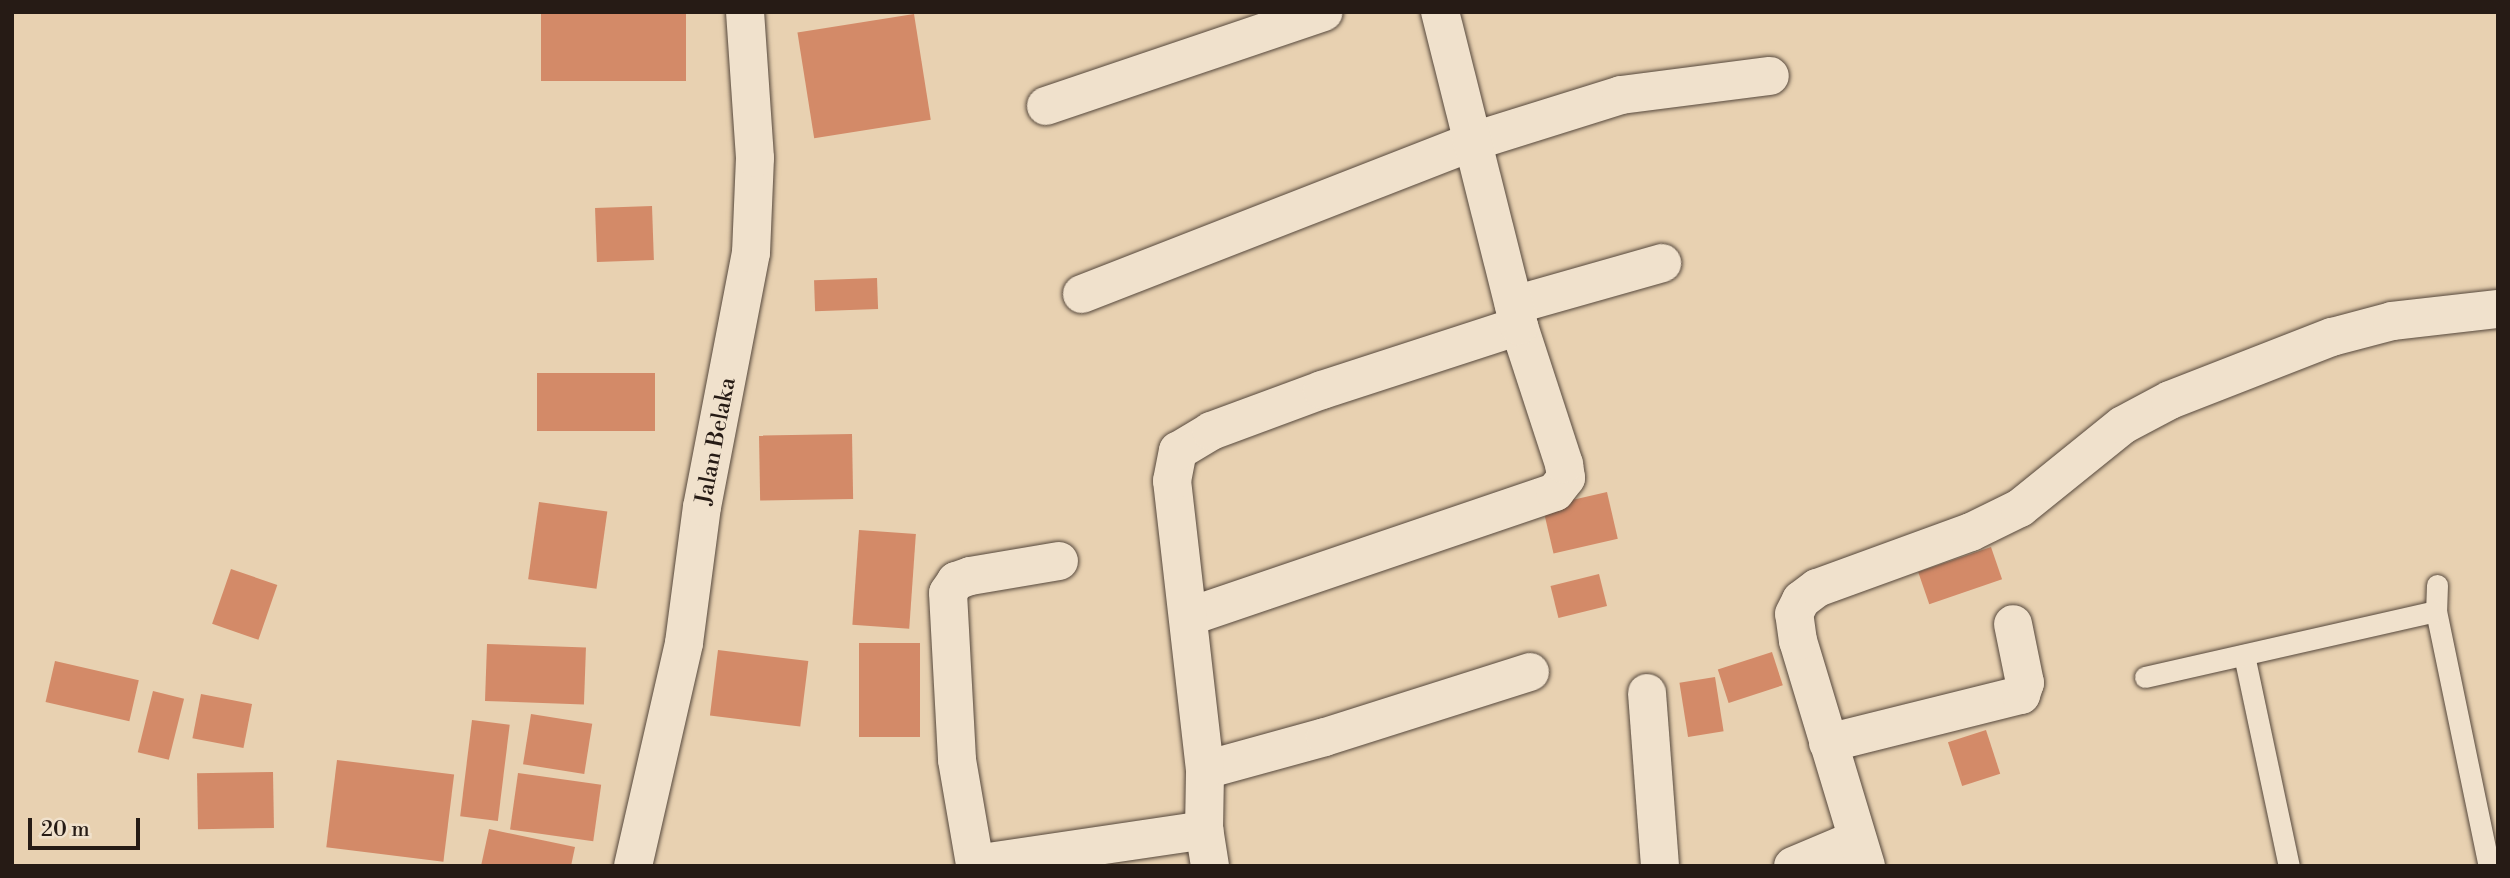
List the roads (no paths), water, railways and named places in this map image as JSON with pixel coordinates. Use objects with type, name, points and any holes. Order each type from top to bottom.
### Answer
[{"type":"street","name":"Jalan Belaka","points":[[632,866],[681,655],[702,507],[751,253],[755,158],[745,12]]},
{"type":"street","points":[[1046,106],[1323,12]]},
{"type":"street","points":[[1188,617],[1555,492],[1566,478],[1564,464],[1517,316],[1440,12]]},
{"type":"street","points":[[1082,294],[1471,142],[1621,94],[1770,76]]},
{"type":"street","points":[[1059,561],[970,576],[956,581],[948,593],[957,760],[970,865],[1207,848],[1205,770],[1172,465],[1188,441],[1662,263]]},
{"type":"street","points":[[1793,866],[1861,852],[1828,743],[1794,614],[1817,588],[1971,533],[2020,508],[2123,425],[2169,400],[2344,334],[2392,321],[2498,309]]},
{"type":"street","points":[[1828,743],[2021,695],[2025,683],[2013,624]]},
{"type":"street","points":[[1205,770],[1325,737],[1530,671]]},
{"type":"street","points":[[1647,693],[1660,866]]},
{"type":"lane","points":[[2437,585],[2436,611],[2489,866]]},
{"type":"lane","points":[[2145,677],[2436,611]]},
{"type":"lane","points":[[2244,654],[2288,866]]}]
